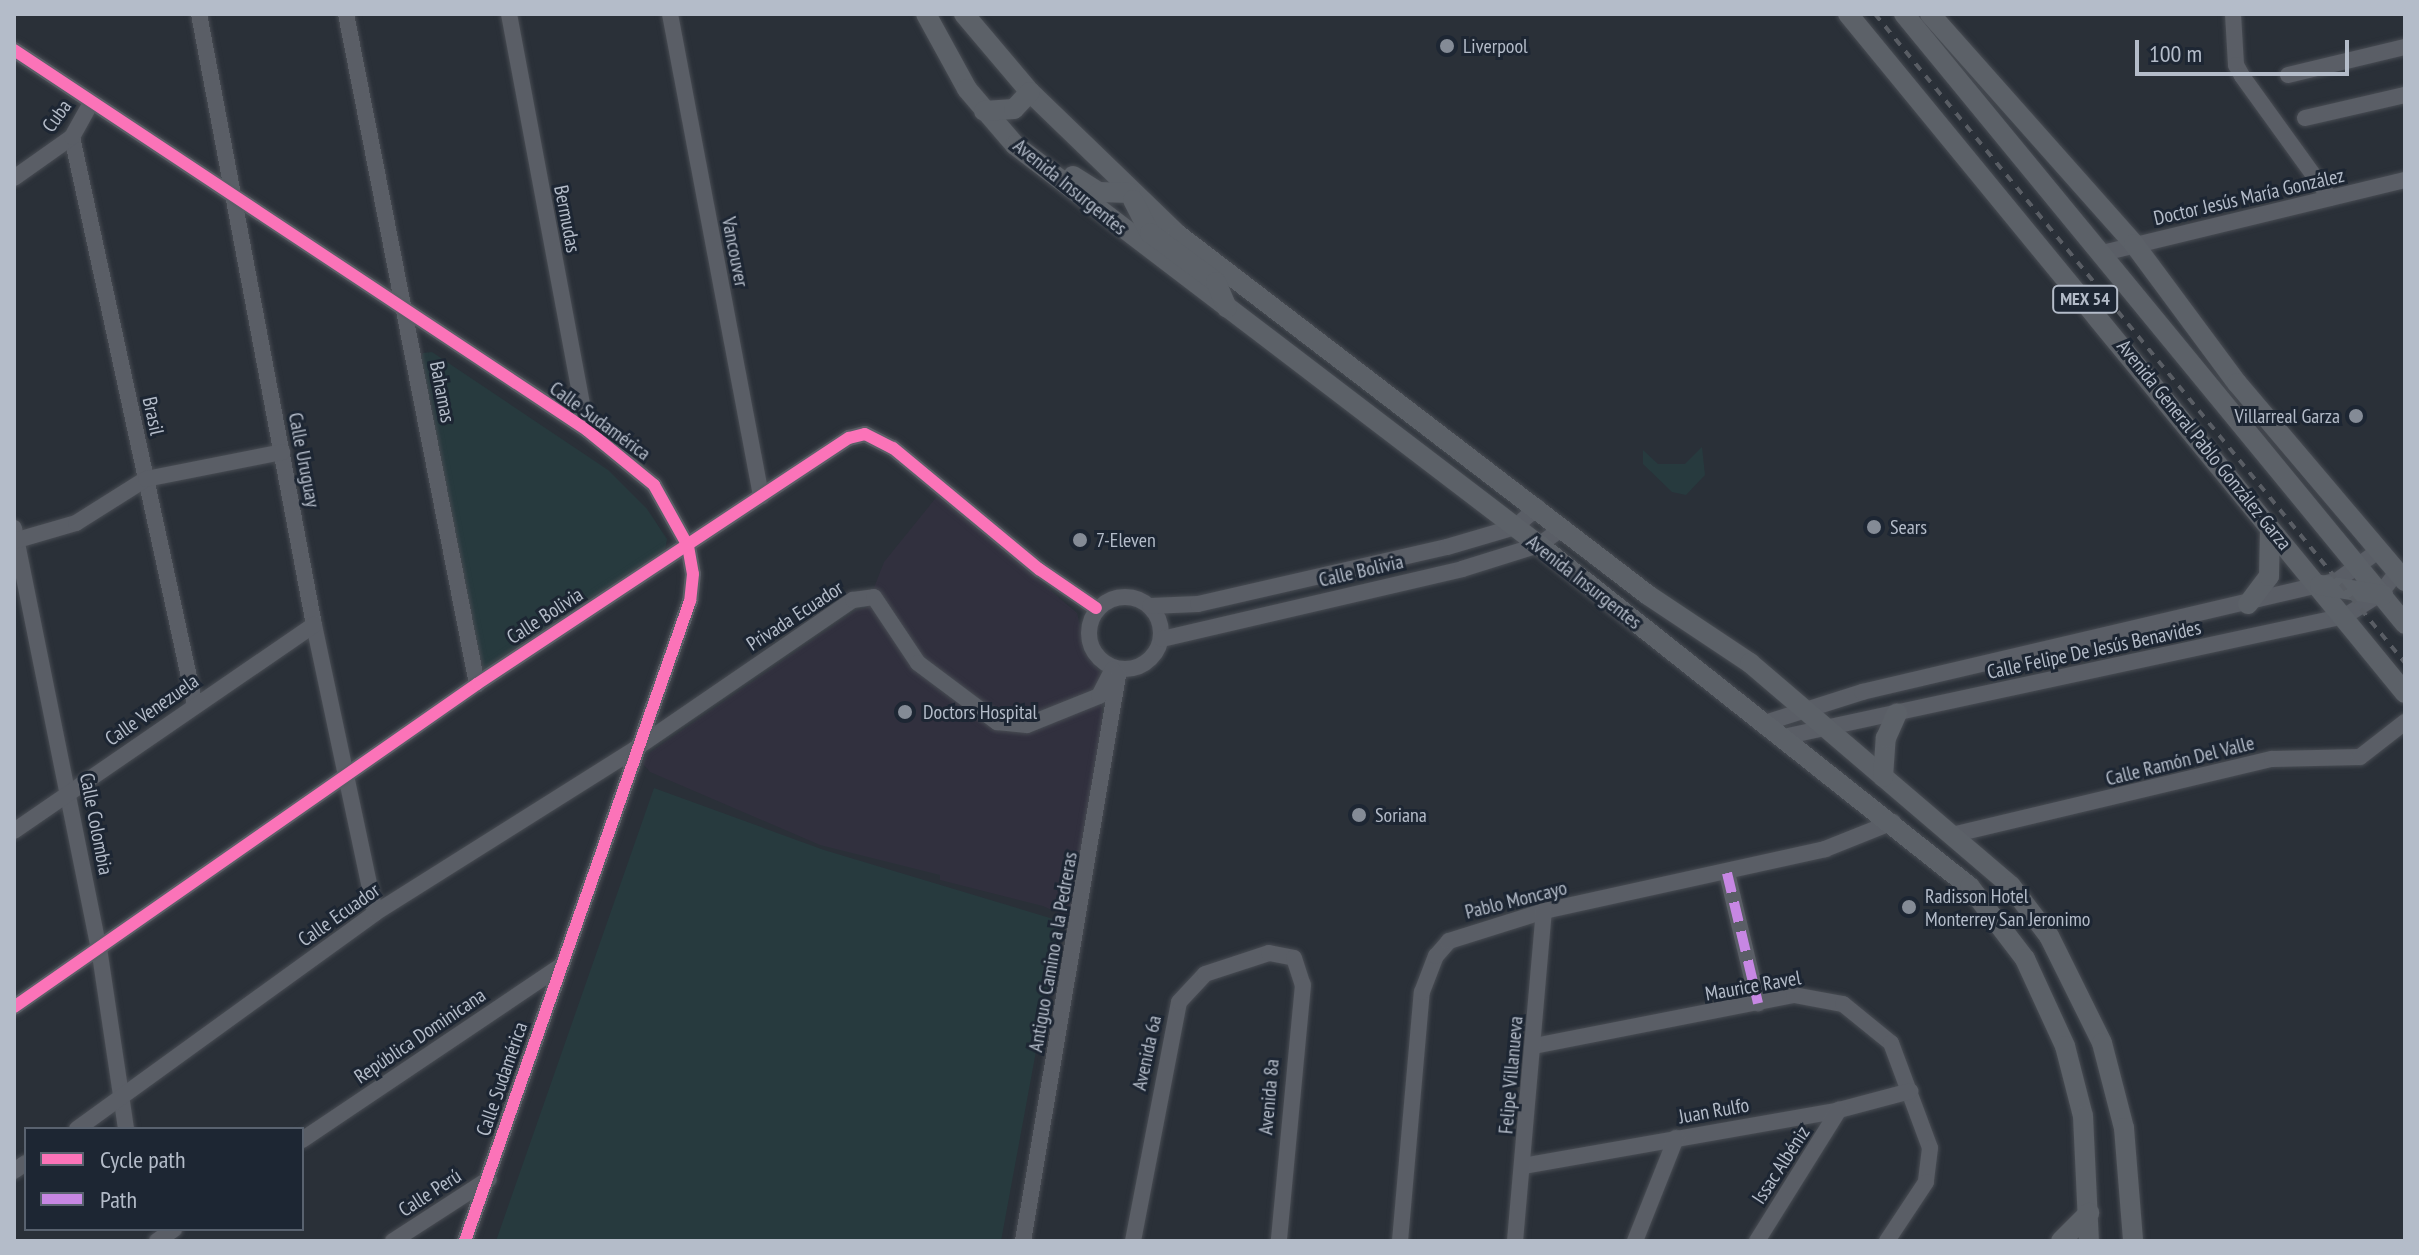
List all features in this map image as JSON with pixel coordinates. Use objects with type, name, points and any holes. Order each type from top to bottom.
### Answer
[{"type":"main road","name":"Avenida Insurgentes","points":[[926,14],[941,47],[984,111],[1015,145],[1539,545],[1893,822],[1970,887],[2025,959],[2065,1046],[2083,1116],[2089,1241]]},
{"type":"main road","name":"Avenida Insurgentes","points":[[964,14],[1030,92],[1130,193],[1562,528],[1750,663],[1883,777],[1956,834],[2030,909],[2091,1012],[2124,1128],[2133,1241]]},
{"type":"main road","name":"Avenida General Pablo González Garza","points":[[1848,14],[2270,530],[2320,585],[2405,693]]},
{"type":"main road","name":"MEX 54","points":[[1904,14],[2405,624]]},
{"type":"main road","points":[[1930,14],[2134,244],[2237,383],[2401,577]]},
{"type":"main road","points":[[984,111],[1014,109],[1030,92]]},
{"type":"main road","points":[[1015,145],[1035,148],[1099,192],[1130,193],[1150,233],[1216,282],[1227,309]]},
{"type":"main road","points":[[2248,604],[2269,576],[2270,530]]},
{"type":"main road","points":[[2320,585],[2380,594],[2405,605]]},
{"type":"main road","points":[[1883,777],[1886,738],[1897,713]]},
{"type":"main road","points":[[2061,1241],[2089,1213]]},
{"type":"street","name":"Calle Uruguay","points":[[199,14],[314,625],[375,913]]},
{"type":"street","name":"Bahamas","points":[[346,14],[477,684]]},
{"type":"street","name":"Bermudas","points":[[509,14],[587,430]]},
{"type":"street","name":"Vancouver","points":[[670,14],[761,497]]},
{"type":"street","points":[[2233,14],[2236,65],[2330,198]]},
{"type":"street","points":[[2288,75],[2405,47]]},
{"type":"street","name":"Calle Sudamérica","points":[[14,50],[90,104],[233,193],[587,430],[654,485],[688,546],[693,574],[690,601],[635,749],[490,1179],[465,1241]]},
{"type":"street","points":[[2305,118],[2405,95]]},
{"type":"street","name":"Cuba","points":[[14,178],[72,137],[90,104]]},
{"type":"street","name":"Brasil","points":[[72,137],[195,705]]},
{"type":"street","name":"Doctor Jesús María González","points":[[2103,253],[2405,180]]},
{"type":"street","name":"Calle Bolivia","points":[[14,1007],[477,684],[849,438],[865,434],[905,456],[1039,569],[1096,608]]},
{"type":"street","points":[[15,536],[76,523],[146,479],[282,452]]},
{"type":"street","name":"Calle Bolivia","points":[[1150,606],[1198,604],[1515,527],[1538,507]]},
{"type":"street","name":"Calle Bolivia","points":[[1162,639],[1462,569],[1539,545],[1562,528]]},
{"type":"street","name":"Calle Colombia","points":[[15,536],[70,792],[99,948],[126,1127]]},
{"type":"street","name":"Calle Felipe De Jesús Benavides","points":[[1765,723],[1862,692],[2320,585],[2359,567],[2378,551]]},
{"type":"street","name":"Calle Felipe De Jesús Benavides","points":[[1783,737],[2345,616],[2401,577]]},
{"type":"street","name":"Privada Ecuador","points":[[635,749],[864,595],[885,607],[918,663],[997,722],[1027,725],[1099,696],[1116,669]]},
{"type":"street","points":[[1120,596],[1150,606],[1162,639],[1141,666],[1116,669],[1102,662],[1090,641],[1096,608],[1120,596]]},
{"type":"street","name":"Calle Venezuela","points":[[14,831],[314,625]]},
{"type":"street","name":"Antiguo Camino a la Pedreras","points":[[1023,1241],[1116,669]]},
{"type":"street","name":"Calle Ramón Del Valle","points":[[1956,834],[2272,759],[2360,757],[2405,722]]},
{"type":"street","name":"Calle Ecuador","points":[[80,1127],[375,913],[635,749]]},
{"type":"street","name":"Pablo Moncayo","points":[[1400,1241],[1425,977],[1441,948],[1457,936],[1544,911],[1727,873],[1844,843],[1893,822]]},
{"type":"street","points":[[1727,873],[1758,1003]]},
{"type":"street","name":"Felipe Villanueva","points":[[1514,1240],[1544,911]]},
{"type":"street","name":"Avenida 6a","points":[[1133,1241],[1179,1002],[1205,974],[1269,953],[1294,958]]},
{"type":"street","name":"Avenida 8a","points":[[1279,1241],[1303,985],[1294,958]]},
{"type":"street","name":"República Dominicana","points":[[304,1139],[561,966]]},
{"type":"street","name":"Maurice Ravel","points":[[1534,1046],[1811,995],[1843,1004],[1882,1031],[1911,1091],[1930,1148],[1930,1169],[1887,1241]]},
{"type":"street","name":"Juan Rulfo","points":[[1523,1166],[1839,1110],[1911,1091]]},
{"type":"street","name":"Issac Albéniz","points":[[1757,1241],[1839,1110]]},
{"type":"street","points":[[1635,1241],[1676,1138]]},
{"type":"street","name":"Calle Perú","points":[[393,1241],[490,1179]]},
{"type":"shaded area","name":"Doctors Hospital","points":[[939,494],[1077,613],[1087,653],[1103,677],[1101,747],[1078,923],[1043,906],[940,880],[940,875],[820,845],[650,772],[643,764],[645,756],[856,610],[866,608],[884,562]]},
{"type":"green space","points":[[432,352],[608,470],[647,509],[667,539],[665,551],[483,672],[419,362],[423,353]]},
{"type":"green space","points":[[1702,447],[1705,475],[1686,495],[1672,492],[1643,464],[1643,450],[1658,464],[1685,464]]},
{"type":"green space","points":[[654,788],[824,850],[1060,921],[1001,1241],[496,1241]]},
{"type":"railway","points":[[1875,14],[2405,663]]},
{"type":"marked path","points":[[1727,873],[1758,1003]]},
{"type":"cycle path","points":[[14,50],[587,430],[654,485],[688,546],[693,574],[690,601],[465,1241]]},
{"type":"cycle path","points":[[14,1007],[477,684],[849,438],[865,434],[893,448],[1039,569],[1096,608]]},
{"type":"place","name":"Liverpool","points":[[1447,46]]},
{"type":"place","name":"Villarreal Garza","points":[[2356,416]]},
{"type":"place","name":"Sears","points":[[1874,527]]},
{"type":"place","name":"7-Eleven","points":[[1080,540]]},
{"type":"place","name":"Doctors Hospital","points":[[905,712]]},
{"type":"place","name":"Soriana","points":[[1359,815]]},
{"type":"place","name":"Radisson Hotel Monterrey San Jeronimo","points":[[1909,907]]}]
